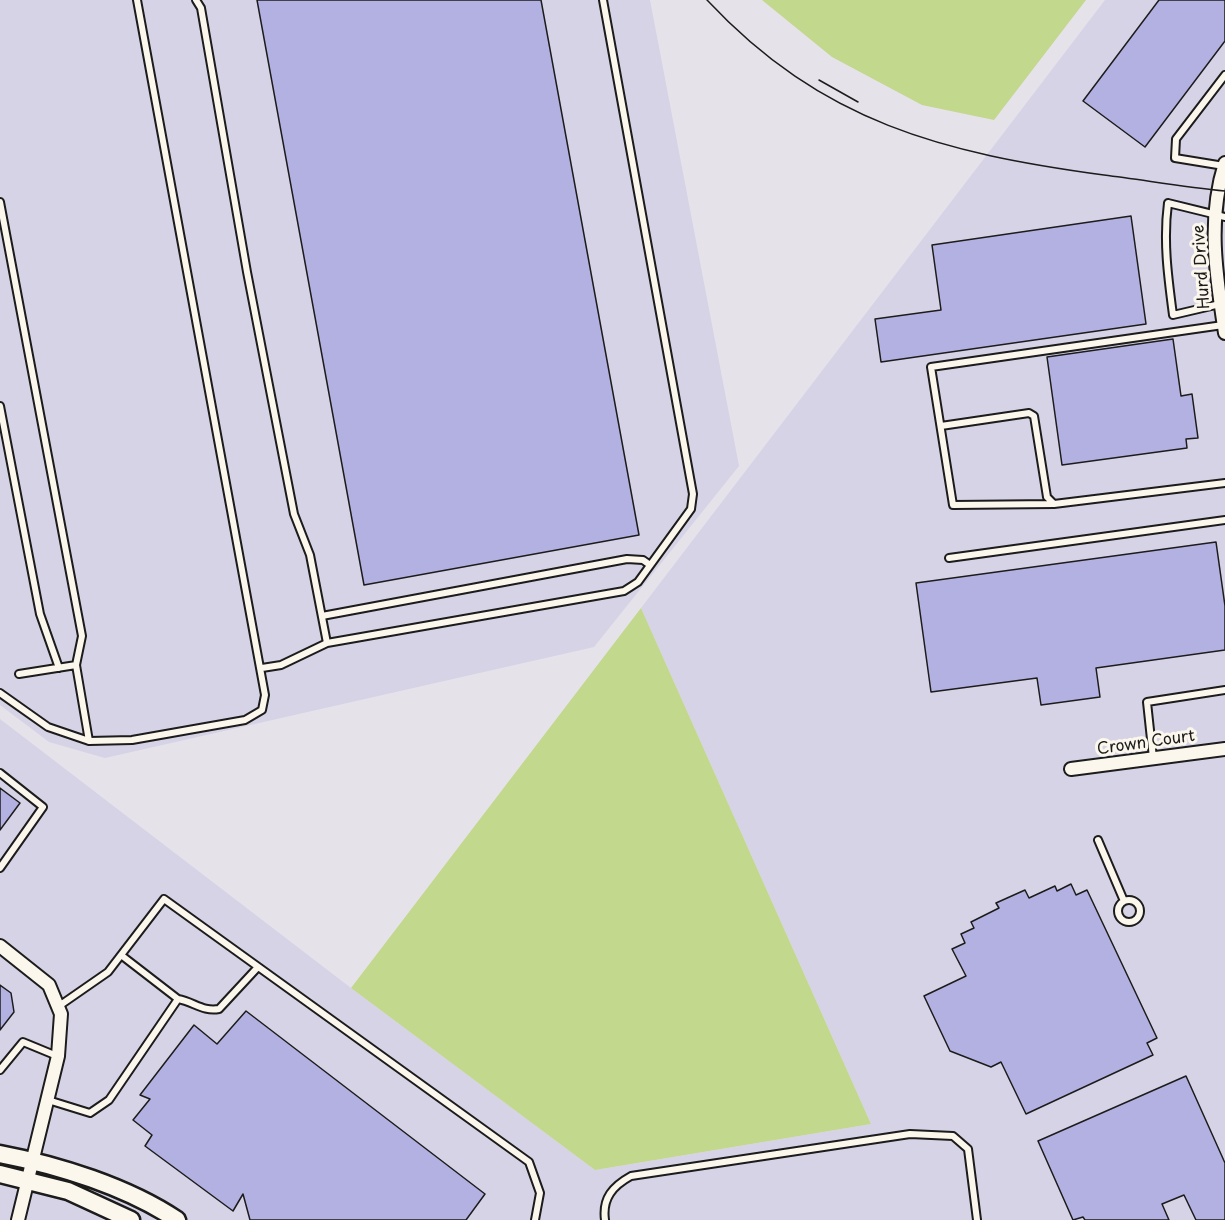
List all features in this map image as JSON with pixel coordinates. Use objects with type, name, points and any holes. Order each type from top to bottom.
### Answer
[{"type":"street","name":"Hurd Drive","points":[[1224,329],[1215,265],[1225,164]]},
{"type":"street","name":"Crown Court","points":[[1071,769],[1225,749]]},
{"type":"street","points":[[0,946],[49,985],[59,1006],[61,1032],[58,1056],[18,1220]]},
{"type":"street","points":[[0,1154],[33,1160],[79,1175],[150,1204],[177,1220]]},
{"type":"street","points":[[0,1174],[68,1191],[131,1220]]},
{"type":"lane","points":[[0,693],[48,727],[89,741],[132,740],[245,720],[262,710],[265,695],[262,668],[137,0]]},
{"type":"lane","points":[[196,0],[201,8],[247,272],[294,514],[310,555],[327,643]]},
{"type":"lane","points":[[262,668],[281,665],[327,643],[624,591],[638,582],[691,509],[693,494],[603,0]]},
{"type":"lane","points":[[1225,75],[1176,139],[1174,158],[1225,164]]},
{"type":"lane","points":[[0,202],[82,636],[76,665],[89,741]]},
{"type":"lane","points":[[1220,216],[1168,203],[1165,253],[1173,315],[1220,304]]},
{"type":"lane","points":[[1224,329],[931,367],[953,505],[1054,504],[1225,483]]},
{"type":"lane","points":[[0,406],[40,614],[59,668]]},
{"type":"lane","points":[[940,426],[1029,413],[1034,416],[1047,497],[1054,504]]},
{"type":"lane","points":[[949,558],[1225,520]]},
{"type":"lane","points":[[322,616],[627,559],[643,560],[650,565]]},
{"type":"lane","points":[[19,674],[76,665]]},
{"type":"lane","points":[[1153,759],[1147,702],[1225,690]]},
{"type":"lane","points":[[0,774],[44,807],[0,868]]},
{"type":"lane","points":[[1098,840],[1124,901]]},
{"type":"lane","points":[[59,1006],[108,972],[164,899],[529,1162],[540,1193],[535,1220]]},
{"type":"lane","points":[[121,955],[178,999],[191,1001],[204,1010],[219,1009],[258,967]]},
{"type":"lane","points":[[47,1100],[90,1113],[109,1100],[178,999]]},
{"type":"lane","points":[[0,1070],[23,1042],[58,1056]]},
{"type":"lane","points":[[605,1220],[603,1210],[607,1196],[631,1176],[910,1134],[953,1136],[968,1149],[977,1220]]},
{"type":"shaded area","points":[[0,0],[650,0],[739,466],[594,647],[105,758],[49,742],[0,705]]},
{"type":"shaded area","points":[[1105,0],[1225,0],[1225,1220],[0,1220],[0,719],[351,988],[595,1170],[871,1124],[641,608]]},
{"type":"green space","points":[[762,0],[1086,0],[994,120],[922,105],[832,57]]},
{"type":"green space","points":[[641,608],[871,1124],[595,1170],[351,988]]},
{"type":"building","points":[[257,0],[541,0],[639,535],[364,585]]},
{"type":"building","points":[[1159,0],[1225,0],[1225,41],[1145,147],[1083,101]]},
{"type":"building","points":[[1131,216],[1146,324],[881,362],[875,319],[941,310],[932,245]]},
{"type":"building","points":[[1173,339],[1181,396],[1192,394],[1198,438],[1186,439],[1187,448],[1062,465],[1047,357]]},
{"type":"building","points":[[1216,542],[1225,606],[1225,650],[1096,668],[1100,697],[1041,705],[1037,678],[931,692],[916,583]]},
{"type":"building","points":[[0,788],[20,803],[0,830]]},
{"type":"building","points":[[1071,884],[1076,895],[1087,890],[1157,1038],[1147,1043],[1153,1055],[1026,1114],[1001,1062],[991,1067],[950,1051],[924,996],[966,976],[952,949],[965,943],[961,934],[974,928],[971,922],[999,908],[996,903],[1025,890],[1029,898],[1055,886],[1057,891]]},
{"type":"building","points":[[0,985],[11,993],[14,1012],[0,1030]]},
{"type":"building","points":[[246,1011],[485,1194],[466,1220],[250,1220],[243,1194],[233,1211],[145,1146],[152,1135],[133,1120],[150,1099],[140,1095],[194,1025],[217,1044]]},
{"type":"building","points":[[1186,1076],[1225,1163],[1225,1220],[1196,1220],[1184,1195],[1162,1204],[1169,1220],[1085,1220],[1083,1217],[1073,1220],[1038,1141]]},
{"type":"tram line","points":[[707,0],[750,42],[795,76],[841,104],[888,125],[990,156],[1225,191]]},
{"type":"tram line","points":[[819,80],[858,102]]}]
